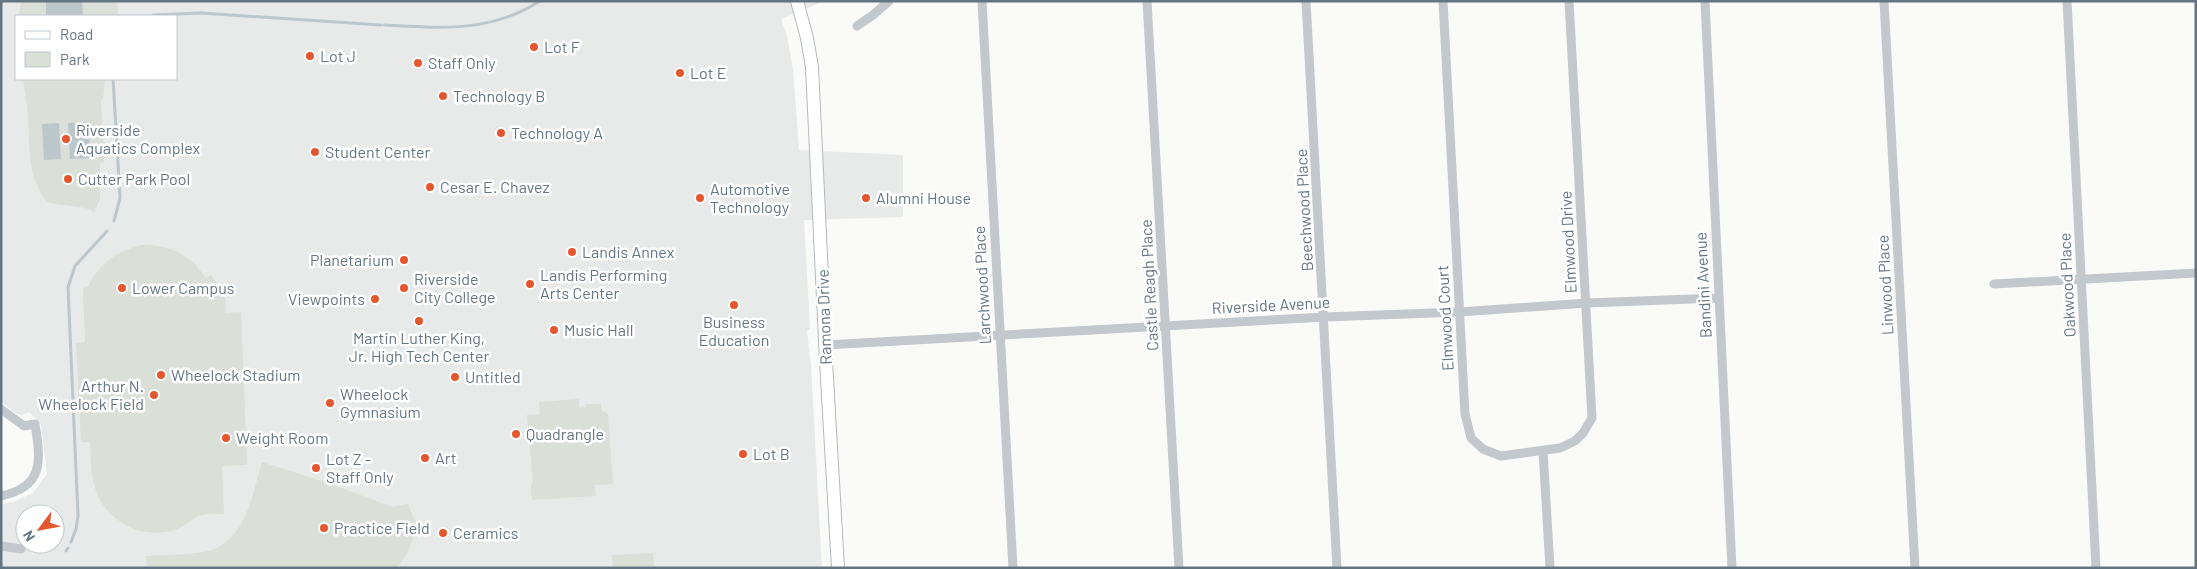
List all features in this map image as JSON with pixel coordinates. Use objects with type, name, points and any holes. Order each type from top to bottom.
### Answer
[{"type":"street","name":"Ramona Drive","points":[[797,1],[807,38],[812,67],[838,568]]},
{"type":"street","points":[[857,26],[873,16],[889,1]]},
{"type":"street","name":"Larchwood Place","points":[[982,1],[1013,568]]},
{"type":"street","name":"Castle Reagh Place","points":[[1147,1],[1167,326],[1179,568]]},
{"type":"street","name":"Beechwood Place","points":[[1306,1],[1325,316],[1337,568]]},
{"type":"street","name":"Elmwood Court","points":[[1443,1],[1465,414],[1471,438],[1483,449],[1501,456],[1543,450]]},
{"type":"street","name":"Elmwood Drive","points":[[1543,450],[1560,448],[1575,441],[1583,433],[1592,418],[1570,1]]},
{"type":"street","name":"Bandini Avenue","points":[[1705,1],[1732,568]]},
{"type":"street","name":"Linwood Place","points":[[1884,1],[1915,568]]},
{"type":"street","name":"Oakwood Place","points":[[2067,1],[2096,568]]},
{"type":"street","points":[[1994,284],[2196,273]]},
{"type":"street","name":"Riverside Avenue","points":[[825,345],[1325,316],[1460,312],[1587,303],[1718,298]]},
{"type":"street","points":[[1,410],[24,426],[35,424],[38,449],[36,474],[26,488],[1,496]]},
{"type":"street","points":[[1543,450],[1550,568]]},
{"type":"street","points":[[1,546],[15,548]]},
{"type":"shaded area","name":"Riverside City College","points":[[1,1],[825,1],[781,19],[787,36],[793,69],[799,150],[903,155],[903,217],[804,220],[810,329],[807,331],[811,365],[822,568],[1,568],[1,504],[13,502],[33,493],[47,474],[41,425],[29,412],[22,415],[15,413],[1,401]]},
{"type":"shaded area","points":[[46,1],[82,1],[83,15],[46,15]]},
{"type":"shaded area","points":[[89,122],[90,158],[70,159],[68,123]]},
{"type":"shaded area","points":[[59,123],[61,159],[44,160],[42,124]]},
{"type":"green space","points":[[22,1],[117,1],[118,15],[18,15]]},
{"type":"green space","name":"Riverside Aquatics Complex","points":[[23,80],[105,80],[103,99],[101,100],[104,162],[100,163],[100,199],[94,212],[89,209],[47,202],[36,182],[33,172]]},
{"type":"green space","name":"Arthur N. Wheelock Field","points":[[142,245],[162,246],[186,257],[206,278],[211,275],[225,298],[226,313],[241,312],[247,465],[222,466],[224,514],[201,515],[176,530],[158,533],[134,529],[113,516],[105,507],[98,496],[93,479],[90,442],[81,442],[76,343],[85,342],[83,288],[88,287],[98,271],[110,259]]},
{"type":"green space","points":[[579,399],[579,408],[585,407],[585,404],[601,404],[601,410],[608,414],[613,484],[595,485],[596,496],[532,500],[531,484],[533,483],[527,415],[540,414],[539,402]]},
{"type":"green space","name":"Practice Field","points":[[262,462],[331,484],[392,507],[408,504],[417,527],[407,554],[397,568],[147,568],[146,556],[204,552],[218,547],[229,539],[245,517]]},
{"type":"green space","points":[[653,553],[654,568],[613,568],[612,555]]},
{"type":"waterway","points":[[384,25],[465,26],[503,19],[540,1]]},
{"type":"waterway","points":[[153,15],[201,13],[381,25]]},
{"type":"waterway","points":[[113,80],[120,198],[114,221]]},
{"type":"waterway","points":[[71,542],[78,516],[68,287],[75,266],[107,231]]},
{"type":"place","name":"Lot F","points":[[534,47]]},
{"type":"place","name":"Lot J","points":[[310,56]]},
{"type":"place","name":"Staff Only","points":[[418,63]]},
{"type":"place","name":"Lot E","points":[[680,73]]},
{"type":"place","name":"Technology B","points":[[443,96]]},
{"type":"place","name":"Technology A","points":[[501,133]]},
{"type":"place","name":"Riverside Aquatics Complex","points":[[66,139]]},
{"type":"place","name":"Student Center","points":[[315,152]]},
{"type":"place","name":"Cutter Park Pool","points":[[68,179]]},
{"type":"place","name":"Cesar E. Chavez","points":[[430,187]]},
{"type":"place","name":"Automotive Technology","points":[[700,198]]},
{"type":"place","name":"Alumni House","points":[[866,198]]},
{"type":"place","name":"Landis Annex","points":[[572,252]]},
{"type":"place","name":"Planetarium","points":[[404,260]]},
{"type":"place","name":"Landis Performing Arts Center","points":[[530,284]]},
{"type":"place","name":"Lower Campus","points":[[122,288]]},
{"type":"place","name":"Riverside City College","points":[[404,288]]},
{"type":"place","name":"Viewpoints","points":[[375,299]]},
{"type":"place","name":"Business Education","points":[[734,305]]},
{"type":"place","name":"Martin Luther King, Jr. High Tech Center","points":[[419,321]]},
{"type":"place","name":"Music Hall","points":[[554,330]]},
{"type":"place","name":"Wheelock Stadium","points":[[161,375]]},
{"type":"place","name":"Untitled","points":[[455,377]]},
{"type":"place","name":"Arthur N. Wheelock Field","points":[[154,395]]},
{"type":"place","name":"Wheelock Gymnasium","points":[[330,403]]},
{"type":"place","name":"Quadrangle","points":[[516,434]]},
{"type":"place","name":"Weight Room","points":[[226,438]]},
{"type":"place","name":"Lot B","points":[[743,454]]},
{"type":"place","name":"Art","points":[[425,458]]},
{"type":"place","name":"Lot Z - Staff Only","points":[[316,468]]},
{"type":"place","name":"Practice Field","points":[[324,528]]},
{"type":"place","name":"Ceramics","points":[[443,533]]}]
